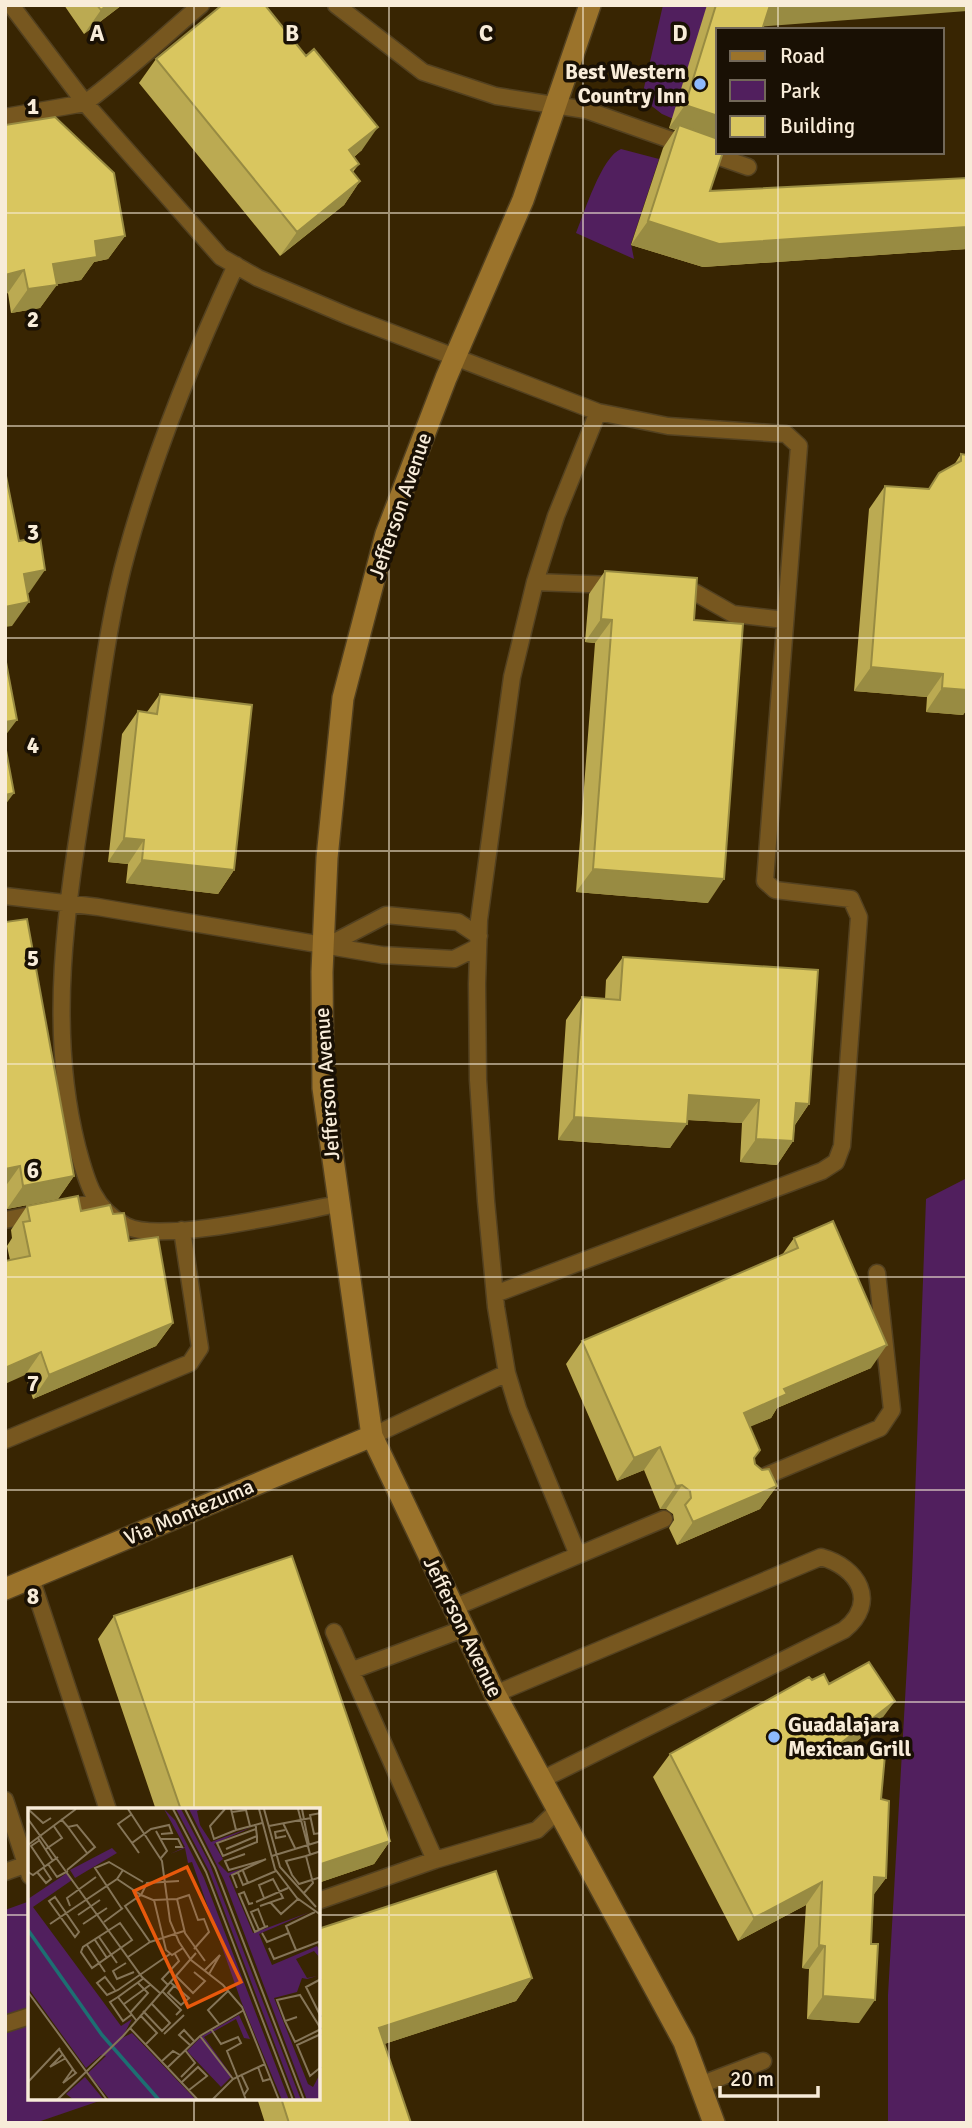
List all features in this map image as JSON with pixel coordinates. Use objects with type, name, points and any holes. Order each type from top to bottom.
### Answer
[{"type":"main road","name":"Jefferson Avenue","points":[[590,5],[523,200],[456,357],[386,534],[343,698],[327,858],[323,948],[323,1088],[372,1436],[495,1694],[684,2042],[714,2123]]},
{"type":"main road","name":"Via Montezuma","points":[[5,1589],[372,1436]]},
{"type":"lane","points":[[12,5],[85,103],[214,249],[236,265],[323,306],[598,412],[668,426],[786,434],[799,446],[765,881],[775,890],[851,899],[859,917],[842,1146],[836,1162],[822,1171],[495,1294]]},
{"type":"lane","points":[[5,117],[85,103],[122,75],[201,5]]},
{"type":"lane","points":[[336,5],[423,72],[496,96],[586,110],[748,167]]},
{"type":"lane","points":[[236,265],[205,332],[165,433],[126,553],[106,651],[67,904],[61,1003],[68,1109],[89,1190],[103,1210],[128,1228],[155,1232],[182,1230],[338,1205]]},
{"type":"lane","points":[[578,1555],[518,1409],[507,1373],[495,1294],[478,1080],[478,941],[512,677],[535,582],[556,516],[598,412]]},
{"type":"lane","points":[[535,582],[633,585]]},
{"type":"lane","points":[[660,586],[696,593],[733,614],[785,620]]},
{"type":"lane","points":[[5,896],[382,956],[454,959],[478,941]]},
{"type":"lane","points":[[323,948],[386,915],[458,922],[478,941]]},
{"type":"lane","points":[[5,1220],[97,1202]]},
{"type":"lane","points":[[5,1440],[190,1363],[200,1348],[182,1230]]},
{"type":"lane","points":[[748,1483],[880,1427],[892,1410],[877,1273]]},
{"type":"lane","points":[[372,1436],[507,1373]]},
{"type":"lane","points":[[453,1608],[664,1519]]},
{"type":"lane","points":[[495,1694],[821,1557],[839,1562],[854,1578],[864,1604],[859,1618],[844,1630],[541,1780]]},
{"type":"lane","points":[[32,1578],[107,1808]]},
{"type":"lane","points":[[353,1670],[463,1629]]},
{"type":"lane","points":[[334,1632],[435,1860]]},
{"type":"lane","points":[[5,1800],[28,1865]]},
{"type":"lane","points":[[320,1900],[435,1860],[537,1830],[557,1811]]},
{"type":"lane","points":[[5,1872],[28,1868]]},
{"type":"lane","points":[[5,2024],[28,2017]]},
{"type":"lane","points":[[700,2085],[763,2061]]},
{"type":"green space","points":[[663,5],[708,5],[678,121],[662,114],[644,100],[643,92]]},
{"type":"green space","points":[[621,149],[659,159],[631,244],[634,259],[576,233],[601,173],[607,162]]},
{"type":"green space","points":[[967,1178],[967,2123],[888,2123],[888,1995],[912,1578],[926,1199]]},
{"type":"green space","points":[[28,1902],[28,2100],[102,2100],[35,2123],[5,2123],[5,1910]]},
{"type":"building","points":[[222,5],[265,5],[306,56],[314,49],[378,127],[349,150],[359,164],[351,170],[360,181],[297,232],[156,59]]},
{"type":"building","points":[[716,5],[770,5],[763,28],[716,28],[716,115],[685,105]]},
{"type":"building","points":[[55,117],[114,173],[125,236],[95,241],[97,257],[53,264],[57,285],[28,289],[24,270],[5,275],[5,125]]},
{"type":"building","points":[[679,125],[716,138],[716,154],[722,154],[710,191],[967,178],[967,227],[719,244],[648,221]]},
{"type":"building","points":[[961,454],[967,455],[967,690],[942,688],[943,674],[871,667],[885,486],[929,489],[939,473],[961,461]]},
{"type":"building","points":[[5,471],[19,541],[40,537],[45,570],[24,574],[29,602],[5,607]]},
{"type":"building","points":[[605,571],[697,578],[694,620],[743,624],[724,879],[593,869],[612,620],[601,619]]},
{"type":"building","points":[[5,657],[17,720],[5,722]]},
{"type":"building","points":[[160,694],[252,705],[234,870],[142,860],[144,840],[124,838],[138,711],[157,714]]},
{"type":"building","points":[[5,745],[14,793],[5,795]]},
{"type":"building","points":[[27,919],[74,1176],[23,1186],[20,1166],[5,1169],[5,922]]},
{"type":"building","points":[[623,957],[818,970],[809,1104],[796,1103],[793,1141],[756,1139],[759,1100],[689,1095],[687,1124],[574,1117],[582,997],[620,1000]]},
{"type":"building","points":[[78,1196],[81,1211],[110,1205],[113,1214],[124,1213],[129,1241],[158,1237],[173,1323],[49,1375],[41,1352],[5,1368],[5,1261],[30,1256],[23,1222],[30,1221],[27,1206]]},
{"type":"building","points":[[833,1221],[887,1345],[784,1389],[787,1394],[744,1413],[760,1450],[754,1458],[755,1464],[762,1470],[769,1469],[777,1486],[693,1522],[685,1505],[691,1498],[690,1491],[682,1485],[676,1486],[660,1447],[634,1458],[582,1341],[798,1248],[794,1238]]},
{"type":"building","points":[[292,1556],[390,1841],[320,1864],[320,1808],[180,1808],[114,1616]]},
{"type":"building","points":[[869,1662],[895,1701],[836,1747],[885,1755],[881,1799],[889,1801],[886,1878],[874,1877],[871,1944],[878,1944],[875,2000],[823,1996],[825,1946],[819,1945],[822,1882],[754,1918],[670,1754],[809,1677],[812,1680],[824,1674],[829,1684]]},
{"type":"building","points":[[496,1871],[532,1978],[379,2028],[411,2123],[289,2123],[282,2100],[320,2100],[320,1928]]},
{"type":"place","name":"Best Western Country Inn","points":[[700,84]]},
{"type":"place","name":"Guadalajara Mexican Grill","points":[[774,1737]]}]
